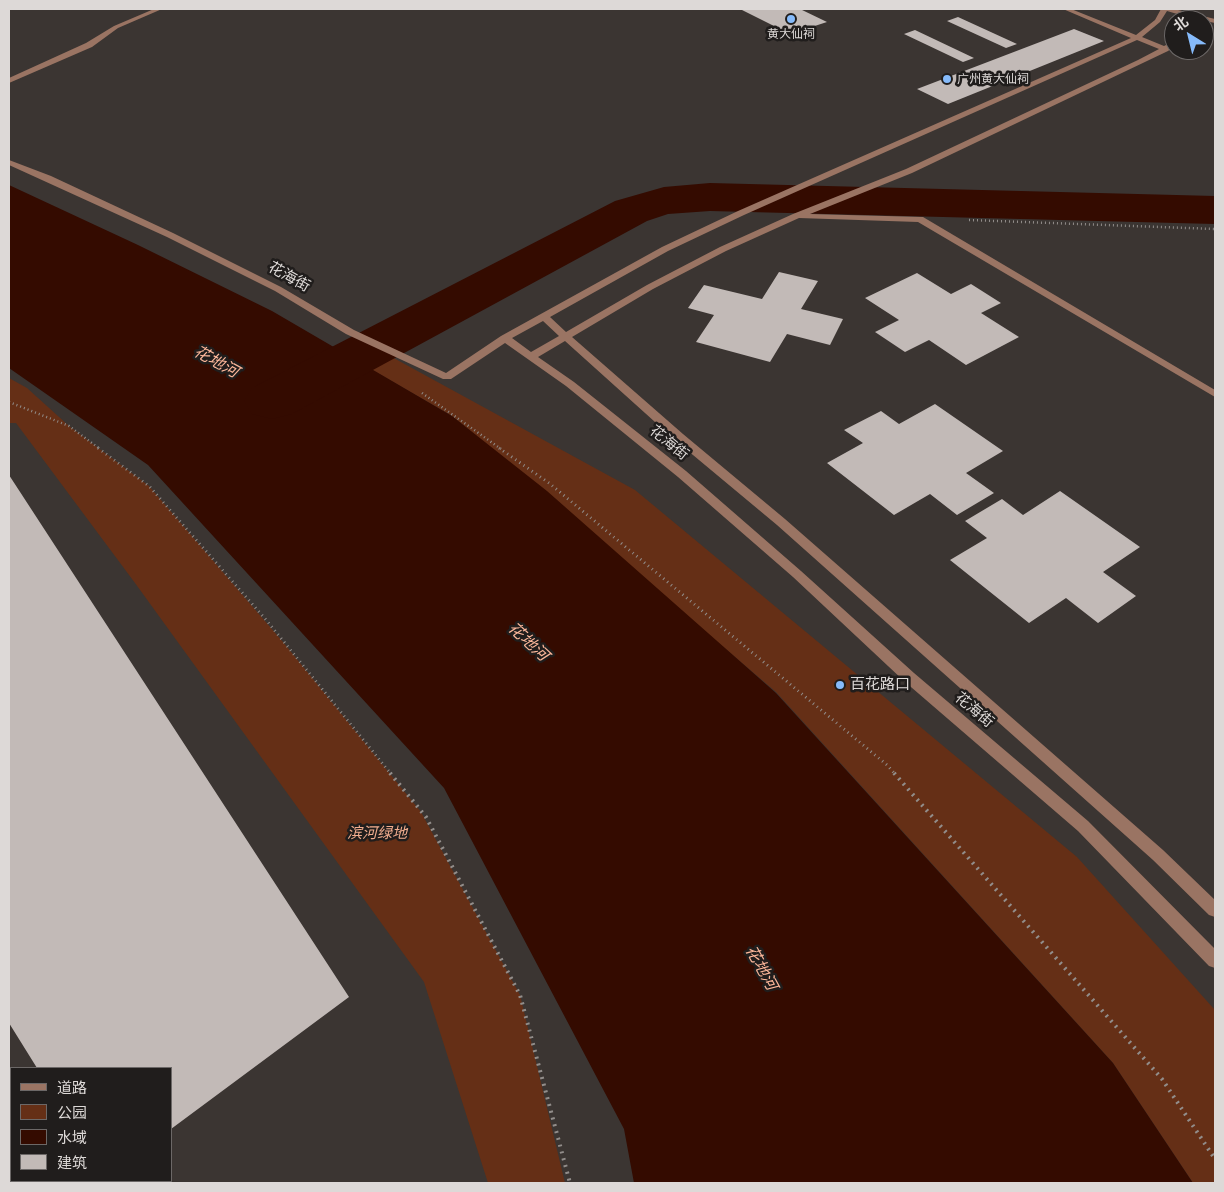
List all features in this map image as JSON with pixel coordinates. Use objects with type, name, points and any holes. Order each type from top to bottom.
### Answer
[{"type":"street","points":[[9,81],[89,45],[116,27],[160,9]]},
{"type":"street","points":[[1066,9],[1164,49]]},
{"type":"street","points":[[506,338],[665,250],[740,213],[1136,38],[1158,21],[1164,9]]},
{"type":"street","points":[[530,357],[650,287],[715,254],[796,216],[909,171],[1164,49]]},
{"type":"street","name":"花海街","points":[[9,162],[170,234],[278,289],[347,330],[447,377],[506,338],[570,384],[682,474],[797,574],[909,678],[1083,826],[1215,960]]},
{"type":"street","points":[[796,216],[920,219],[1215,394]]},
{"type":"street","name":"花海街","points":[[544,317],[679,437],[781,522],[1158,855],[1215,910]]},
{"type":"path","points":[[963,220],[1215,229]]},
{"type":"path","points":[[420,391],[549,483],[887,765],[1162,1079],[1215,1159]]},
{"type":"path","points":[[9,402],[69,426],[149,486],[267,621],[426,817],[520,995],[570,1183]]},
{"type":"green space","points":[[379,350],[635,490],[1077,857],[1215,1010],[1215,1183],[1193,1183],[1113,1063],[776,692],[452,416],[362,364]]},
{"type":"green space","name":"滨河绿地","points":[[9,378],[27,388],[69,426],[149,486],[283,642],[421,812],[520,995],[565,1183],[488,1183],[424,982],[135,583],[16,423],[9,423]]},
{"type":"water","name":"花地河","points":[[9,185],[138,245],[272,311],[452,416],[547,491],[776,693],[1113,1063],[1193,1183],[634,1183],[624,1129],[444,788],[148,465],[9,368]]},
{"type":"building","name":"黄大仙祠","points":[[740,9],[800,9],[827,22],[790,34]]},
{"type":"building","points":[[958,17],[1017,44],[1006,48],[947,21]]},
{"type":"building","points":[[1074,29],[1104,41],[948,104],[917,89]]},
{"type":"building","points":[[915,30],[974,58],[963,62],[904,34]]},
{"type":"building","points":[[779,272],[818,281],[801,309],[843,319],[830,345],[787,334],[770,362],[696,342],[714,315],[688,308],[704,285],[762,299]]},
{"type":"building","points":[[917,273],[951,294],[971,284],[1001,303],[981,313],[1019,337],[966,365],[929,340],[905,352],[875,332],[899,320],[865,298]]},
{"type":"building","points":[[935,404],[1003,451],[966,473],[994,493],[957,515],[930,494],[894,515],[827,463],[863,443],[844,430],[881,411],[899,424]]},
{"type":"building","points":[[9,475],[349,997],[172,1128],[172,1067],[36,1067],[9,1023]]},
{"type":"building","points":[[1060,491],[1140,547],[1103,572],[1136,596],[1098,623],[1066,598],[1029,623],[950,560],[987,538],[965,521],[1002,499],[1023,515]]},
{"type":"waterway","points":[[272,401],[631,211],[664,201],[710,197],[1215,210]]},
{"type":"place","name":"黄大仙祠","points":[[791,19]]},
{"type":"place","name":"广州黄大仙祠","points":[[947,79]]},
{"type":"place","name":"百花路口","points":[[840,685]]}]
